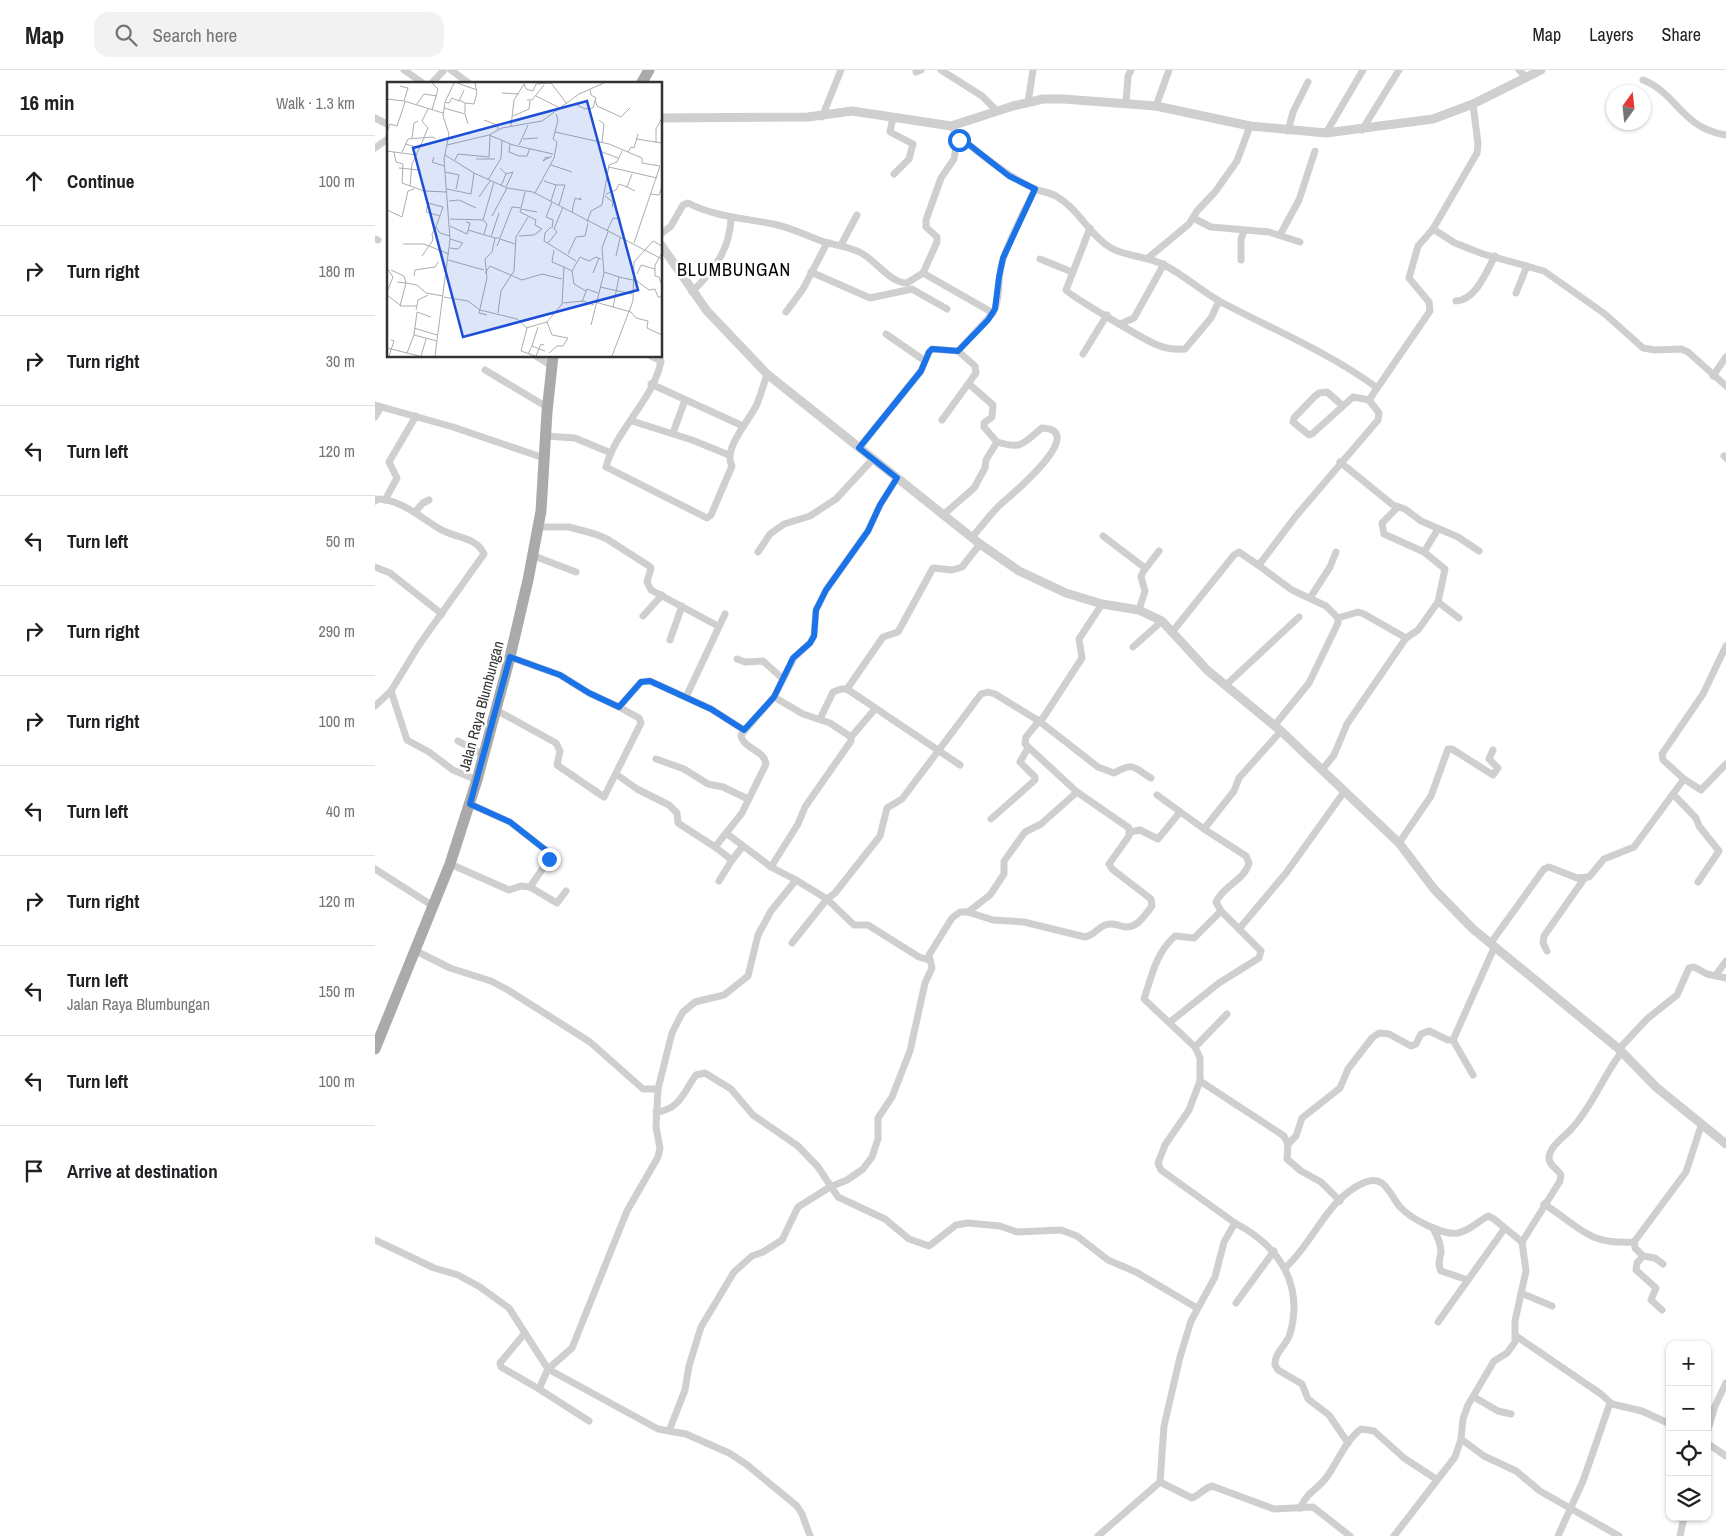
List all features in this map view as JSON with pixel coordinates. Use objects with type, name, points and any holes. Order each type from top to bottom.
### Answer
[{"type":"main road","points":[[642,82],[649,70]]},
{"type":"main road","name":"Jalan Raya Blumbungan","points":[[375,1049],[450,864],[477,780],[510,657],[539,527],[552,361]]},
{"type":"street","points":[[403,70],[421,82]]},
{"type":"street","points":[[433,82],[444,70]]},
{"type":"street","points":[[451,70],[467,82]]},
{"type":"street","points":[[822,117],[841,70]]},
{"type":"street","points":[[941,70],[950,72],[982,96],[997,111]]},
{"type":"street","points":[[1028,102],[1033,70]]},
{"type":"street","points":[[1126,102],[1128,76],[1131,70]]},
{"type":"street","points":[[1156,106],[1169,70]]},
{"type":"street","points":[[1326,133],[1363,70]]},
{"type":"street","points":[[1362,130],[1399,70]]},
{"type":"street","points":[[1519,70],[1527,78]]},
{"type":"street","points":[[663,118],[822,117],[852,111],[951,126],[1028,102],[1063,99],[1126,102],[1156,106],[1250,126],[1326,133],[1362,130],[1433,119],[1473,104],[1541,70]]},
{"type":"street","points":[[1643,80],[1653,83],[1696,125],[1726,135]]},
{"type":"street","points":[[1289,130],[1293,112],[1308,82]]},
{"type":"street","points":[[1369,400],[1430,312],[1429,302],[1409,278],[1418,246],[1433,229],[1477,153],[1478,144],[1473,104]]},
{"type":"street","points":[[893,117],[890,132],[913,144],[909,159],[894,174]]},
{"type":"street","points":[[375,118],[387,123]]},
{"type":"street","points":[[951,126],[958,136],[1009,176],[1035,189],[1047,191],[1066,203],[1105,244],[1113,249],[1164,264],[1219,301],[1306,343],[1351,369],[1376,388]]},
{"type":"street","points":[[1148,258],[1189,224],[1237,161],[1250,126]]},
{"type":"street","points":[[663,232],[671,226],[685,203],[731,218],[776,224],[827,243],[841,245],[860,252],[899,282],[907,283],[923,273],[937,239],[927,227],[926,220],[941,178],[954,159],[958,136]]},
{"type":"street","points":[[375,148],[387,139]]},
{"type":"street","points":[[1280,235],[1299,200],[1315,150]]},
{"type":"street","points":[[958,351],[993,313],[997,306],[999,277],[1003,258],[1035,189]]},
{"type":"street","points":[[841,245],[857,215]]},
{"type":"street","points":[[692,292],[714,270],[719,261],[728,241],[731,218]]},
{"type":"street","points":[[1193,218],[1211,226],[1244,231],[1262,231],[1300,242]]},
{"type":"street","points":[[1090,228],[1072,272],[1066,290],[1067,293],[1107,315],[1132,334],[1173,350],[1185,348],[1211,318],[1219,301]]},
{"type":"street","points":[[1433,229],[1455,243],[1545,271],[1605,314],[1643,348],[1655,350],[1681,349],[1726,386]]},
{"type":"street","points":[[1241,260],[1241,239],[1244,231]]},
{"type":"street","points":[[786,312],[799,294],[827,243]]},
{"type":"street","points":[[663,248],[692,292],[722,329],[767,374],[943,515],[973,536],[980,544],[1019,572],[1039,582],[1102,604],[1139,610],[1162,621],[1207,670],[1278,728],[1399,843],[1434,889],[1492,946],[1620,1051],[1701,1126],[1726,1144]]},
{"type":"street","points":[[1456,301],[1464,301],[1471,297],[1495,256]]},
{"type":"street","points":[[1039,259],[1072,272]]},
{"type":"street","points":[[1120,324],[1135,318],[1164,264]]},
{"type":"street","points":[[1516,293],[1527,266]]},
{"type":"street","points":[[811,272],[870,298],[912,288],[947,309]]},
{"type":"street","points":[[923,273],[993,313]]},
{"type":"street","points":[[1083,354],[1107,315]]},
{"type":"street","points":[[887,334],[925,360]]},
{"type":"street","points":[[859,448],[918,375],[932,349],[958,351],[976,370],[969,384],[942,420]]},
{"type":"street","points":[[1713,376],[1726,357]]},
{"type":"street","points":[[655,358],[661,361],[651,384],[632,421],[611,453],[607,468],[707,518],[711,515],[731,470],[728,460],[729,455],[743,426],[757,404],[767,374]]},
{"type":"street","points":[[485,370],[547,407]]},
{"type":"street","points":[[651,384],[743,426]]},
{"type":"street","points":[[969,384],[993,405],[992,417],[984,423],[984,428],[997,442],[1007,445],[1022,445],[1041,428],[1049,428],[1057,439],[1053,450],[1042,467],[1001,504],[973,536]]},
{"type":"street","points":[[1257,565],[1379,417],[1369,400],[1353,397],[1312,434],[1306,434],[1293,422],[1293,418],[1319,393],[1327,392],[1343,406]]},
{"type":"street","points":[[673,433],[685,400]]},
{"type":"street","points":[[375,417],[378,406],[453,427],[544,458]]},
{"type":"street","points":[[385,500],[397,478],[389,462],[416,416]]},
{"type":"street","points":[[632,421],[673,433],[729,455]]},
{"type":"street","points":[[545,436],[575,438],[611,453]]},
{"type":"street","points":[[943,515],[974,488],[983,472],[986,460],[997,442]]},
{"type":"street","points":[[757,552],[769,534],[784,524],[810,516],[837,499],[873,459]]},
{"type":"street","points":[[1341,462],[1386,501],[1438,529],[1458,537],[1479,551]]},
{"type":"street","points":[[715,847],[742,813],[765,764],[765,760],[744,743],[741,738],[744,730],[774,697],[790,663],[810,643],[814,636],[816,610],[826,590],[868,531],[880,505],[897,478]]},
{"type":"street","points":[[375,501],[385,500],[415,512],[441,530],[476,544],[483,551],[482,558],[419,645],[391,691],[375,706]]},
{"type":"street","points":[[415,512],[423,503],[429,500]]},
{"type":"street","points":[[1322,770],[1334,756],[1347,724],[1406,638],[1418,630],[1438,602],[1445,569],[1424,552],[1384,534],[1382,523],[1398,507]]},
{"type":"street","points":[[539,527],[569,527],[607,539],[651,568],[647,585],[651,590],[719,626]]},
{"type":"street","points":[[1424,552],[1438,529]]},
{"type":"street","points":[[1103,536],[1145,568]]},
{"type":"street","points":[[847,690],[883,637],[898,632],[933,568],[952,570],[962,567],[980,544]]},
{"type":"street","points":[[1139,610],[1145,591],[1141,577],[1145,568],[1159,551]]},
{"type":"street","points":[[1173,631],[1234,555],[1239,552],[1292,590],[1326,606],[1338,618],[1338,623],[1309,683],[1278,728],[1239,778],[1234,791],[1204,828]]},
{"type":"street","points":[[1310,598],[1336,552]]},
{"type":"street","points":[[533,556],[576,572]]},
{"type":"street","points":[[375,567],[390,573],[442,614]]},
{"type":"street","points":[[643,616],[662,595]]},
{"type":"street","points":[[1438,602],[1459,618]]},
{"type":"street","points":[[1102,604],[1079,639],[1082,658],[1046,715],[1039,721],[1025,740],[1029,748],[1077,792],[1124,825],[1129,832]]},
{"type":"street","points":[[670,640],[682,606]]},
{"type":"street","points":[[1338,618],[1359,612],[1406,638]]},
{"type":"street","points":[[686,697],[725,614]]},
{"type":"street","points":[[1226,685],[1299,617]]},
{"type":"street","points":[[1133,647],[1162,621]]},
{"type":"street","points":[[1726,646],[1703,694],[1662,754],[1663,760],[1683,779],[1701,790],[1726,764]]},
{"type":"street","points":[[496,710],[556,743],[560,751],[557,765],[601,796],[605,796],[641,723],[639,718],[589,693],[560,675],[510,657]]},
{"type":"street","points":[[737,659],[745,662],[763,662],[783,679]]},
{"type":"street","points":[[619,707],[635,688],[645,681],[711,709],[744,730]]},
{"type":"street","points":[[820,719],[833,692],[841,689],[847,690],[961,765]]},
{"type":"street","points":[[391,691],[407,740],[429,752],[453,770],[477,780]]},
{"type":"street","points":[[792,942],[874,846],[883,829],[887,808],[903,799],[937,750],[981,694],[988,692],[1003,698],[1039,721],[1098,768],[1114,773],[1123,767],[1133,767],[1151,778]]},
{"type":"street","points":[[774,697],[803,714],[830,723],[851,737]]},
{"type":"street","points":[[771,867],[805,807],[851,741],[851,737],[875,710]]},
{"type":"street","points":[[458,741],[484,754]]},
{"type":"street","points":[[991,820],[1035,780],[1035,777],[1020,762],[1029,748]]},
{"type":"street","points":[[1399,843],[1431,796],[1448,749],[1452,749],[1493,775],[1498,768],[1489,760],[1493,750]]},
{"type":"street","points":[[656,759],[684,769],[707,784],[723,787],[749,799]]},
{"type":"street","points":[[616,774],[637,789],[669,805],[677,813],[678,823],[732,860]]},
{"type":"street","points":[[1547,951],[1543,943],[1544,936],[1583,879],[1589,877],[1604,859],[1634,847],[1653,818],[1683,779]]},
{"type":"street","points":[[968,912],[990,895],[1000,882],[1004,874],[1004,862],[1025,832],[1041,824],[1077,792]]},
{"type":"street","points":[[1239,929],[1286,873],[1345,792]]},
{"type":"street","points":[[1673,794],[1696,818],[1699,826],[1719,852],[1698,882]]},
{"type":"street","points":[[1157,796],[1246,856],[1249,863],[1236,882],[1216,902],[1221,911],[1261,951],[1259,958],[1219,983],[1170,1022]]},
{"type":"street","points":[[470,804],[510,822],[552,855],[530,887]]},
{"type":"street","points":[[669,1430],[685,1390],[689,1366],[701,1327],[734,1272],[752,1256],[763,1252],[782,1240],[798,1207],[830,1187],[847,1180],[863,1169],[873,1157],[878,1139],[878,1118],[892,1097],[911,1051],[925,983],[932,968],[929,960],[931,951],[952,918],[960,912],[968,912],[993,920],[1024,922],[1085,937],[1093,936],[1105,924],[1114,923],[1124,927],[1133,926],[1143,917],[1152,902],[1109,864],[1129,832],[1141,830],[1158,839],[1180,812]]},
{"type":"street","points":[[726,833],[771,867],[827,900],[854,924],[869,925],[919,957],[929,960]]},
{"type":"street","points":[[719,881],[743,846]]},
{"type":"street","points":[[450,864],[505,889],[521,886],[530,887],[557,903],[566,892]]},
{"type":"street","points":[[1453,1040],[1492,946],[1543,869],[1549,867],[1583,879]]},
{"type":"street","points":[[375,868],[433,906]]},
{"type":"street","points":[[539,1389],[548,1369],[572,1348],[627,1211],[658,1157],[660,1148],[656,1127],[657,1089],[672,1033],[683,1012],[695,1002],[724,995],[748,976],[758,935],[771,911],[796,880]]},
{"type":"street","points":[[1221,911],[1194,938],[1175,936],[1159,956],[1144,999],[1195,1047],[1200,1058],[1199,1081],[1189,1110],[1165,1145],[1158,1163],[1161,1170],[1235,1223],[1253,1232],[1274,1252],[1286,1268],[1291,1288],[1292,1324],[1288,1340],[1278,1354],[1275,1366],[1278,1370],[1302,1384],[1308,1399],[1329,1415],[1348,1443]]},
{"type":"street","points":[[416,951],[450,968],[500,985],[590,1042],[643,1089],[657,1089]]},
{"type":"street","points":[[1716,975],[1726,962]]},
{"type":"street","points":[[1394,1536],[1436,1479],[1455,1457],[1461,1439],[1463,1418],[1474,1397],[1494,1361],[1513,1348],[1516,1336],[1515,1321],[1526,1271],[1522,1242],[1560,1181],[1561,1175],[1550,1162],[1551,1150],[1584,1113],[1620,1051],[1647,1019],[1677,995],[1689,968],[1694,967],[1707,974],[1726,978]]},
{"type":"street","points":[[1195,1047],[1227,1014]]},
{"type":"street","points":[[1288,1144],[1296,1136],[1302,1118],[1341,1088],[1348,1069],[1379,1033],[1389,1034],[1411,1046],[1416,1044],[1421,1034],[1429,1031],[1448,1040],[1453,1040]]},
{"type":"street","points":[[1453,1040],[1473,1075]]},
{"type":"street","points":[[656,1112],[668,1110],[685,1096],[696,1075],[700,1072],[711,1075],[731,1089],[753,1115],[798,1146],[818,1167],[830,1187],[839,1197],[885,1219],[909,1239],[929,1246],[956,1225],[968,1223],[1000,1226],[1017,1232],[1061,1230],[1069,1232],[1108,1260],[1136,1272],[1197,1308]]},
{"type":"street","points":[[1199,1081],[1284,1136],[1288,1144],[1287,1158],[1301,1171],[1321,1182],[1340,1201]]},
{"type":"street","points":[[1663,1264],[1655,1258],[1643,1256],[1635,1248],[1634,1242],[1686,1172],[1701,1126]]},
{"type":"street","points":[[1286,1268],[1305,1248],[1320,1222],[1340,1201],[1362,1183],[1370,1181],[1381,1182],[1386,1186],[1401,1208],[1433,1228],[1449,1233],[1457,1233],[1471,1229],[1488,1216],[1522,1242]]},
{"type":"street","points":[[1544,1204],[1583,1233],[1609,1242],[1634,1242]]},
{"type":"street","points":[[1098,1536],[1160,1482],[1168,1403],[1187,1332],[1197,1308],[1215,1277],[1224,1242],[1235,1223]]},
{"type":"street","points":[[1433,1228],[1439,1239],[1441,1251],[1439,1266],[1441,1271],[1468,1280]]},
{"type":"street","points":[[1438,1322],[1505,1228]]},
{"type":"street","points":[[375,1240],[434,1268],[458,1275],[480,1287],[509,1308],[548,1369],[651,1426],[702,1441],[746,1464],[797,1506],[810,1536]]},
{"type":"street","points":[[1236,1303],[1274,1252]]},
{"type":"street","points":[[1643,1256],[1637,1263],[1636,1270],[1656,1288],[1651,1300],[1662,1310]]},
{"type":"street","points":[[1521,1293],[1552,1306]]},
{"type":"street","points":[[525,1333],[500,1363],[501,1367],[589,1421]]},
{"type":"street","points":[[1516,1336],[1601,1394],[1612,1404],[1641,1411],[1666,1422]]},
{"type":"street","points":[[1708,1431],[1715,1406],[1726,1384]]},
{"type":"street","points":[[1474,1397],[1498,1411],[1511,1414]]},
{"type":"street","points":[[1558,1536],[1583,1481],[1606,1409],[1612,1404]]},
{"type":"street","points":[[1300,1508],[1307,1495],[1325,1478],[1348,1443],[1361,1429],[1374,1432],[1404,1458],[1436,1479]]},
{"type":"street","points":[[1461,1439],[1483,1456],[1516,1471],[1540,1491],[1569,1509],[1619,1536]]},
{"type":"street","points":[[1711,1446],[1726,1456]]},
{"type":"street","points":[[1160,1482],[1192,1498],[1200,1495],[1206,1487],[1212,1486],[1264,1506],[1281,1510],[1318,1508],[1350,1536]]},
{"type":"street","points":[[1680,1536],[1683,1521]]},
{"type":"district","name":"BLUMBUNGAN","points":[[734,269]]},
{"type":"route","points":[[549,859],[552,855],[547,849],[525,835],[516,826],[504,818],[470,804],[510,657],[560,675],[589,693],[619,707],[641,682],[650,681],[669,688],[711,709],[744,730],[756,718],[774,697],[793,658],[810,643],[814,636],[816,610],[826,590],[868,531],[875,514],[897,478],[859,448],[921,371],[929,352],[932,349],[958,351],[988,320],[997,306],[999,277],[1003,258],[1035,189],[1009,176],[990,159],[958,136],[959,140]]}]
